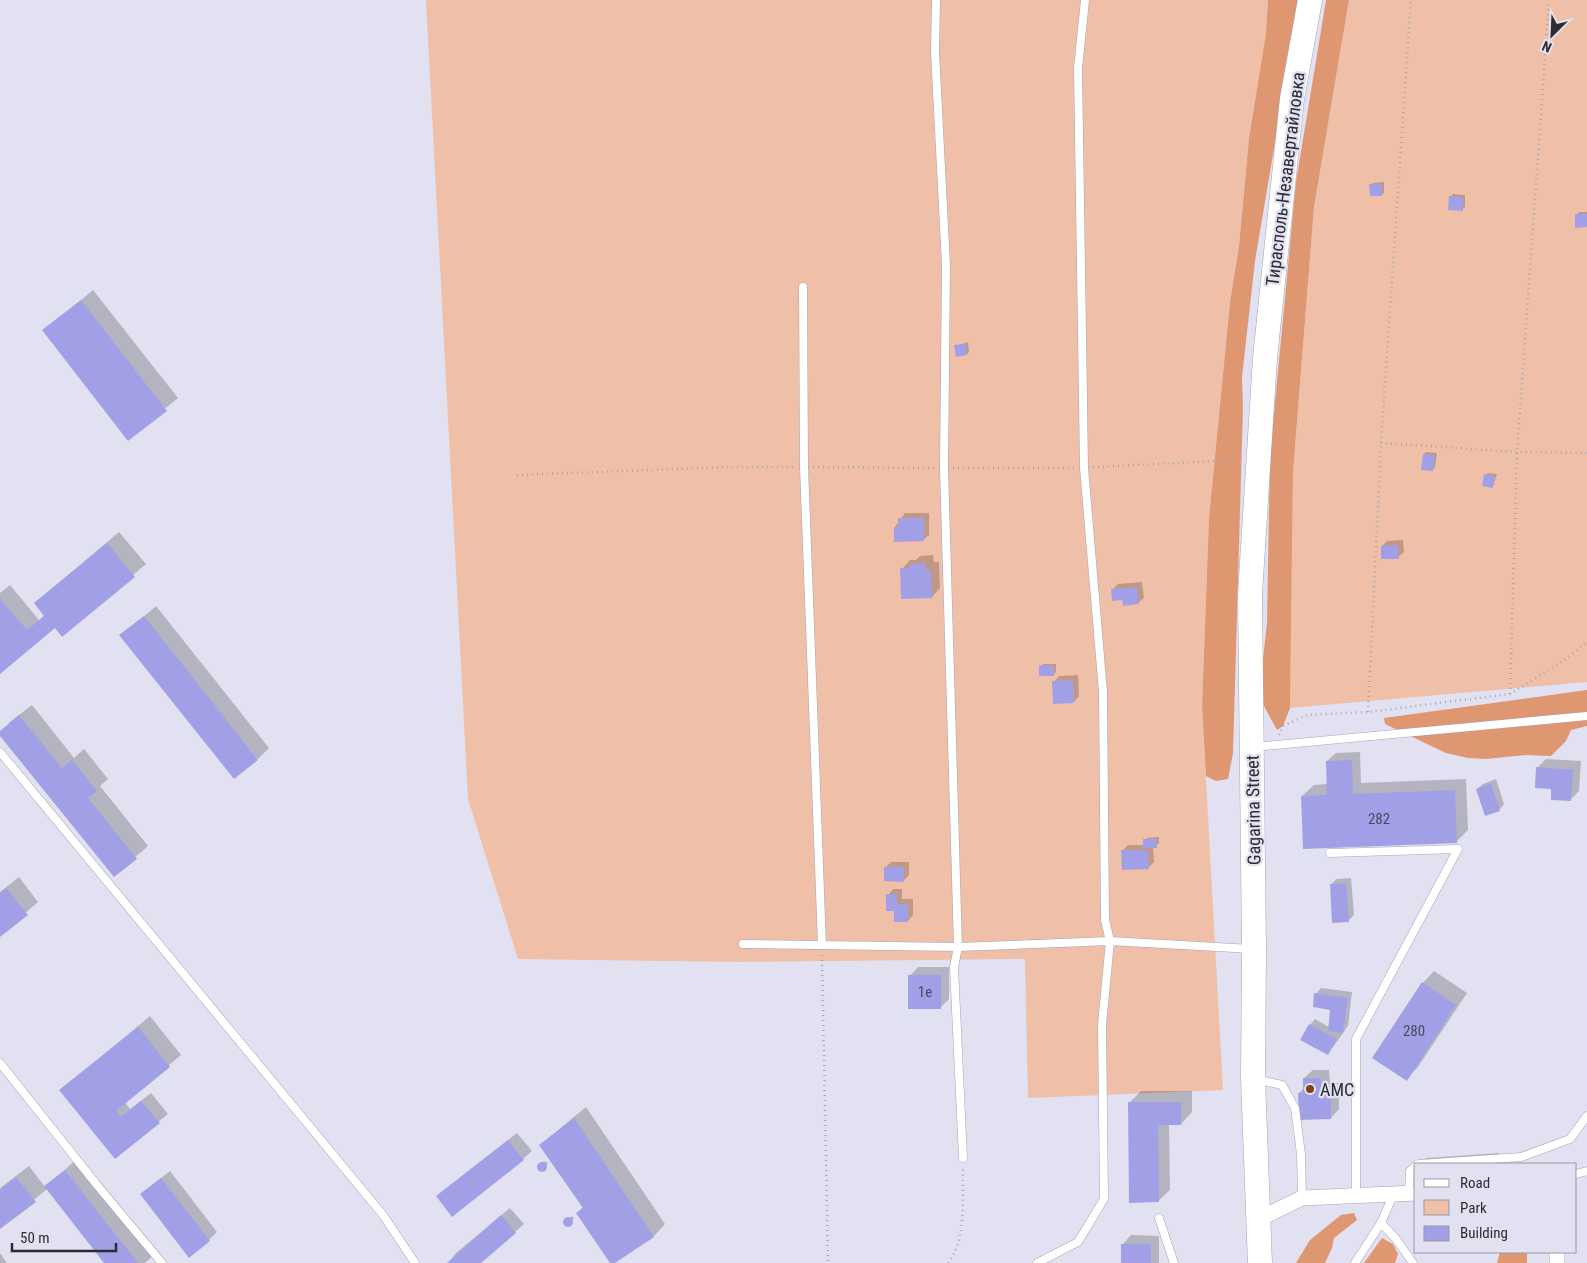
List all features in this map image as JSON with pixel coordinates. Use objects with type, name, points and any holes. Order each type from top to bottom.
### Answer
[{"type":"main road","name":"Тирасполь-Незавертайловка","points":[[1265,358],[1292,99],[1310,0]]},
{"type":"main road","name":"Gagarina Street","points":[[1260,1263],[1253,1079],[1254,949],[1263,746],[1250,594],[1265,358]]},
{"type":"street","points":[[1259,1218],[1302,1198],[1406,1193]]},
{"type":"lane","points":[[936,0],[935,52],[946,265],[944,468],[958,947],[954,967],[963,1158]]},
{"type":"lane","points":[[1037,1263],[1078,1242],[1104,1199],[1102,1025],[1110,941],[1105,920],[1103,692],[1084,468],[1078,68],[1085,0]]},
{"type":"lane","points":[[803,287],[804,467],[822,945]]},
{"type":"lane","points":[[1263,746],[1587,716]]},
{"type":"lane","points":[[0,752],[383,1215],[415,1263]]},
{"type":"lane","points":[[1330,853],[1458,849],[1356,1039],[1356,1195]]},
{"type":"lane","points":[[744,944],[958,947],[1110,941],[1254,949]]},
{"type":"lane","points":[[0,1063],[96,1185],[162,1263]]},
{"type":"lane","points":[[1253,1079],[1282,1085],[1295,1108],[1301,1154],[1302,1198]]},
{"type":"lane","points":[[1451,1163],[1502,1160],[1528,1155],[1570,1139],[1587,1116]]},
{"type":"lane","points":[[1355,1263],[1381,1223],[1406,1193],[1410,1171],[1414,1168]]},
{"type":"lane","points":[[1159,1218],[1174,1263]]},
{"type":"lane","points":[[1381,1223],[1396,1239],[1412,1263]]},
{"type":"path","points":[[1368,712],[1382,443],[1411,0]]},
{"type":"path","points":[[1510,694],[1517,452],[1550,0]]},
{"type":"path","points":[[1382,443],[1517,452],[1587,453]]},
{"type":"path","points":[[517,475],[730,467],[1084,468],[1259,459]]},
{"type":"path","points":[[1263,746],[1283,726],[1307,715],[1368,712],[1510,694],[1568,658],[1587,642]]},
{"type":"path","points":[[822,945],[828,1263]]},
{"type":"path","points":[[948,1263],[956,1254],[961,1225],[963,1158]]},
{"type":"green space","points":[[426,0],[1268,0],[1266,33],[1249,138],[1239,246],[1230,302],[1209,518],[1202,707],[1223,1090],[1028,1098],[1025,959],[740,962],[518,959],[468,799]]},
{"type":"green space","points":[[1349,0],[1587,0],[1587,682],[1290,708],[1293,472],[1314,207]]},
{"type":"shaded area","points":[[1268,0],[1299,0],[1255,261],[1242,377],[1243,408],[1233,753],[1228,779],[1216,781],[1206,776],[1202,707],[1209,518],[1230,302],[1239,246],[1249,138],[1266,33]]},
{"type":"shaded area","points":[[1326,0],[1349,0],[1314,207],[1293,472],[1290,708],[1283,726],[1277,730],[1259,697],[1267,622],[1270,455],[1296,182]]},
{"type":"shaded area","points":[[1587,690],[1587,726],[1571,730],[1566,741],[1551,756],[1526,755],[1486,759],[1468,758],[1446,753],[1385,724],[1384,718]]},
{"type":"shaded area","points":[[1354,1213],[1357,1220],[1334,1238],[1332,1248],[1325,1263],[1296,1263],[1310,1240],[1341,1215]]},
{"type":"shaded area","points":[[1382,1238],[1393,1244],[1398,1254],[1395,1263],[1364,1263]]},
{"type":"shaded area","points":[[1500,1253],[1527,1253],[1527,1263],[1497,1263]]},
{"type":"building","points":[[1369,184],[1382,184],[1382,196],[1370,196]]},
{"type":"building","points":[[1449,196],[1463,197],[1463,211],[1448,210]]},
{"type":"building","points":[[1575,214],[1587,214],[1587,227],[1575,228]]},
{"type":"building","points":[[81,300],[167,411],[128,441],[42,330]]},
{"type":"building","points":[[966,344],[967,355],[956,357],[954,345]]},
{"type":"building","points":[[1423,454],[1435,455],[1433,471],[1421,470]]},
{"type":"building","points":[[1484,474],[1495,476],[1493,488],[1482,486]]},
{"type":"building","points":[[898,518],[924,518],[924,541],[894,542],[894,527],[898,527]]},
{"type":"building","points":[[107,543],[135,577],[62,637],[55,628],[0,674],[0,599],[27,630],[44,616],[34,603]]},
{"type":"building","points":[[1398,545],[1399,559],[1381,559],[1381,546]]},
{"type":"building","points":[[925,563],[926,570],[931,570],[932,598],[901,599],[900,568],[910,568],[910,564]]},
{"type":"building","points":[[1137,587],[1139,604],[1123,606],[1122,600],[1112,601],[1111,589]]},
{"type":"building","points":[[144,616],[258,760],[234,779],[119,635]]},
{"type":"building","points":[[1039,665],[1054,666],[1054,676],[1039,676]]},
{"type":"building","points":[[1073,680],[1074,703],[1053,704],[1052,681]]},
{"type":"building","points":[[19,715],[62,768],[72,760],[97,791],[88,798],[137,859],[114,877],[0,736],[0,731]]},
{"type":"building","points":[[1352,760],[1353,794],[1455,790],[1457,843],[1303,849],[1301,796],[1327,795],[1326,761]]},
{"type":"building","points":[[1536,767],[1573,770],[1571,801],[1551,800],[1551,789],[1535,788]]},
{"type":"building","points":[[1491,784],[1500,811],[1485,816],[1476,789]]},
{"type":"building","points":[[1143,839],[1157,839],[1157,848],[1143,848]]},
{"type":"building","points":[[1121,850],[1148,850],[1149,869],[1122,870]]},
{"type":"building","points":[[884,867],[904,867],[904,882],[884,881]]},
{"type":"building","points":[[1346,883],[1349,922],[1332,923],[1330,884]]},
{"type":"building","points":[[6,888],[28,915],[0,937],[0,893]]},
{"type":"building","points":[[886,894],[897,894],[897,904],[908,904],[908,922],[894,922],[894,911],[886,911]]},
{"type":"building","points":[[908,975],[941,975],[941,1009],[908,1009]]},
{"type":"building","points":[[1422,982],[1456,1005],[1407,1081],[1372,1058]]},
{"type":"building","points":[[1314,993],[1348,998],[1343,1033],[1328,1031],[1330,1010],[1313,1007]]},
{"type":"building","points":[[1309,1024],[1337,1039],[1328,1055],[1300,1040]]},
{"type":"building","points":[[138,1027],[170,1067],[116,1111],[121,1117],[141,1101],[160,1123],[115,1159],[59,1090]]},
{"type":"building","points":[[1303,1078],[1321,1078],[1321,1091],[1331,1091],[1331,1119],[1299,1120],[1298,1093],[1303,1093]]},
{"type":"building","points":[[1128,1102],[1181,1102],[1181,1125],[1158,1125],[1159,1202],[1129,1203]]},
{"type":"building","points":[[574,1118],[654,1237],[615,1263],[610,1263],[576,1213],[583,1208],[539,1145]]},
{"type":"building","points":[[508,1140],[524,1160],[452,1217],[436,1196]]},
{"type":"building","points":[[542,1162],[547,1167],[542,1172],[537,1167]]},
{"type":"building","points":[[65,1170],[138,1263],[104,1263],[44,1186]]},
{"type":"building","points":[[16,1177],[36,1202],[0,1229],[0,1190]]},
{"type":"building","points":[[161,1178],[210,1241],[189,1258],[140,1194]]},
{"type":"building","points":[[501,1215],[516,1233],[481,1263],[447,1263]]},
{"type":"building","points":[[568,1217],[573,1222],[568,1227],[563,1222]]},
{"type":"building","points":[[1121,1244],[1151,1244],[1151,1263],[1121,1263]]},
{"type":"place","name":"AMC","points":[[1310,1089]]}]
